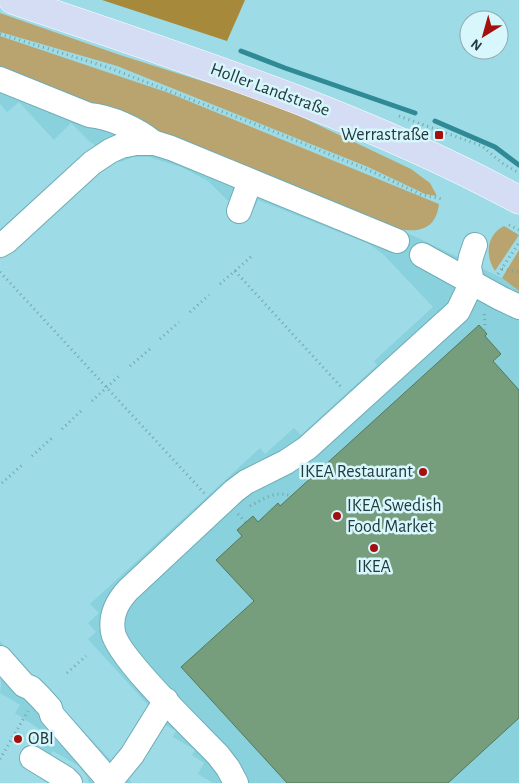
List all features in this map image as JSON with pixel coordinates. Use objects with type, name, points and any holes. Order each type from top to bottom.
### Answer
[{"type":"main road","name":"Holler Landstraße","points":[[13,0],[294,98],[427,153],[519,200]]},
{"type":"lane","points":[[0,79],[89,115],[100,116],[142,133],[155,143]]},
{"type":"lane","points":[[89,115],[101,132],[102,140],[98,158]]},
{"type":"lane","points":[[0,245],[7,241],[98,158],[121,146],[136,143],[155,143],[171,148],[397,241]]},
{"type":"lane","points":[[239,211],[250,181]]},
{"type":"lane","points":[[236,783],[234,776],[223,761],[124,654],[117,643],[113,633],[112,622],[114,611],[120,598],[234,491],[246,482],[286,462],[307,448],[458,311],[472,282],[469,267],[476,245],[479,260],[485,272],[519,300]]},
{"type":"lane","points":[[422,256],[500,298],[519,306]]},
{"type":"lane","points":[[0,658],[24,685],[31,688],[50,708],[52,715],[105,776],[108,783],[132,755],[166,700]]},
{"type":"lane","points":[[32,758],[70,783]]},
{"type":"path","points":[[0,34],[107,66],[266,128],[373,172],[422,195],[442,199]]},
{"type":"path","points":[[510,225],[519,230]]},
{"type":"path","points":[[498,274],[519,243]]},
{"type":"path","points":[[220,284],[253,255]]},
{"type":"path","points":[[502,269],[519,272]]},
{"type":"path","points":[[235,271],[344,390]]},
{"type":"path","points":[[0,272],[206,495]]},
{"type":"path","points":[[190,312],[209,295]]},
{"type":"path","points":[[160,339],[179,322]]},
{"type":"path","points":[[130,366],[150,349]]},
{"type":"path","points":[[92,401],[119,376]]},
{"type":"path","points":[[62,428],[81,411]]},
{"type":"path","points":[[32,456],[52,438]]},
{"type":"path","points":[[2,483],[22,465]]},
{"type":"path","points":[[233,518],[271,495],[282,492],[291,496]]},
{"type":"path","points":[[238,514],[245,522]]},
{"type":"path","points":[[66,673],[86,656]]},
{"type":"path","points":[[0,759],[31,706]]},
{"type":"shaded area","points":[[102,0],[245,0],[227,41]]},
{"type":"shaded area","points":[[0,13],[120,55],[274,104],[411,169],[430,183],[437,196],[425,194],[368,167],[117,66],[0,32]]},
{"type":"shaded area","points":[[0,36],[169,93],[439,204],[435,219],[431,224],[421,229],[399,229],[0,71]]},
{"type":"shaded area","name":"IKEA","points":[[0,71],[399,229],[502,278],[519,291],[519,783],[213,783],[198,774],[204,763],[192,755],[195,750],[173,737],[176,731],[167,726],[88,639],[96,632],[88,623],[99,613],[90,604],[260,448],[265,454],[294,428],[301,435],[377,365],[374,361],[433,307],[384,255],[369,244],[258,200],[254,209],[227,200],[208,181],[181,167],[149,157],[133,157],[120,162],[89,141],[71,123],[54,140],[19,102],[7,112],[0,104]]},
{"type":"shaded area","points":[[504,226],[519,235],[495,271],[490,259],[489,246],[494,235]]},
{"type":"shaded area","points":[[519,250],[519,291],[502,278]]},
{"type":"shaded area","points":[[0,641],[132,783],[89,783],[79,766],[53,751],[47,759],[30,748],[41,730],[15,713],[20,705],[0,693]]},
{"type":"building","name":"IKEA","points":[[479,325],[487,334],[485,336],[501,354],[493,361],[519,390],[519,718],[448,783],[287,783],[181,667],[254,601],[216,560],[242,536],[237,530],[253,516],[258,522],[278,503],[280,506]]},
{"type":"waterway","points":[[241,51],[415,113]]},
{"type":"waterway","points":[[435,121],[495,147],[519,165]]},
{"type":"place","name":"Werrastraße","points":[[439,135]]},
{"type":"place","name":"IKEA Restaurant","points":[[423,472]]},
{"type":"place","name":"IKEA Swedish Food Market","points":[[337,516]]},
{"type":"place","name":"IKEA","points":[[374,548]]},
{"type":"place","name":"OBI","points":[[18,739]]}]
